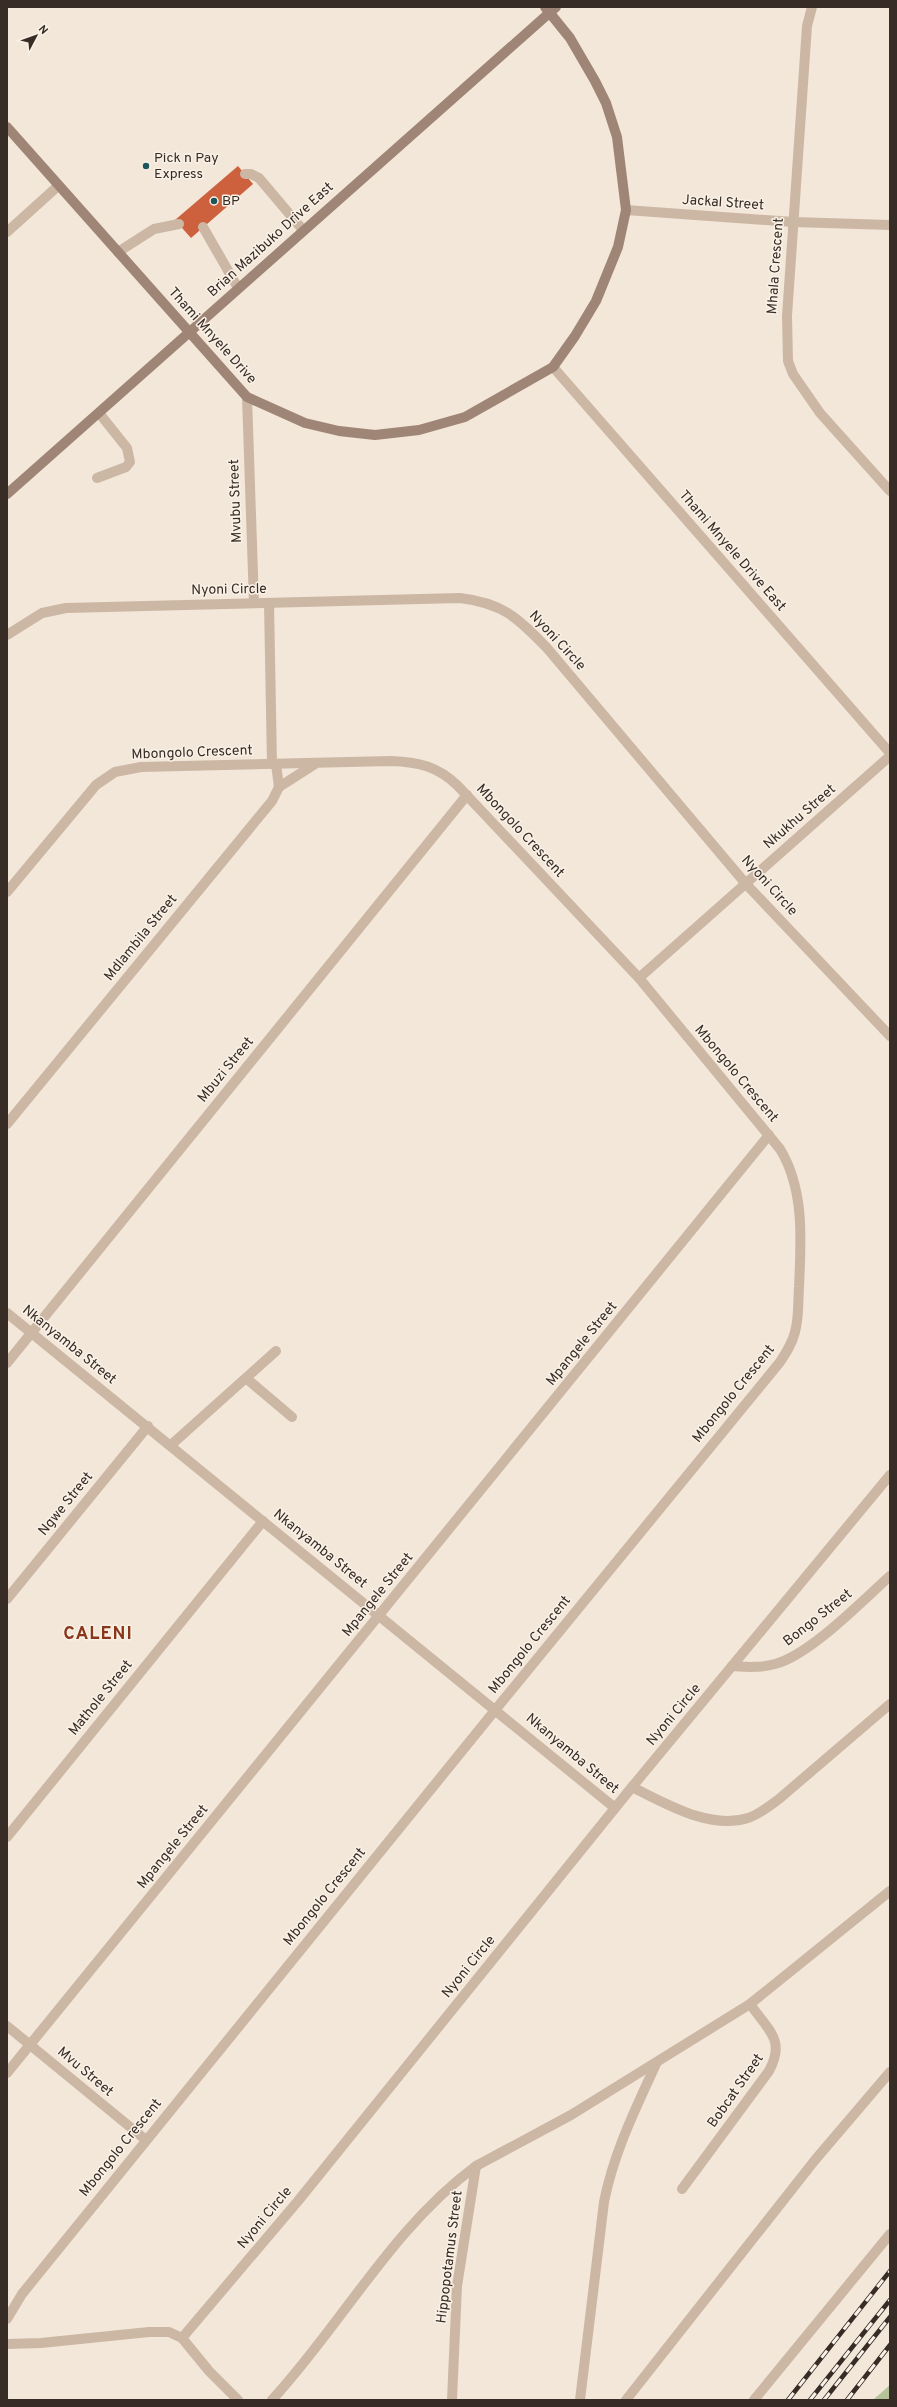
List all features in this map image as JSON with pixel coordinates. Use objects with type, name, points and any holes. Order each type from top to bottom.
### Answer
[{"type":"street","name":"Mhala Crescent","points":[[812,7],[807,26],[793,222],[787,316],[788,361],[793,374],[820,413],[890,491]]},
{"type":"street","name":"Thami Mnyele Drive","points":[[7,127],[247,397],[283,414],[321,428],[375,435],[419,430],[465,417],[553,367],[575,336],[596,301],[618,247],[626,210],[617,137],[606,103],[573,43],[550,9]]},
{"type":"street","name":"Brian Mazibuko Drive East","points":[[7,494],[550,9]]},
{"type":"street","points":[[244,174],[251,174],[259,178],[303,230]]},
{"type":"street","points":[[7,232],[58,186]]},
{"type":"street","name":"Jackal Street","points":[[626,210],[793,222],[890,226]]},
{"type":"street","points":[[118,252],[154,229],[178,224]]},
{"type":"street","points":[[203,227],[238,288]]},
{"type":"street","name":"Thami Mnyele Drive East","points":[[553,367],[890,753]]},
{"type":"street","name":"Mvubu Street","points":[[247,397],[254,603]]},
{"type":"street","points":[[97,478],[126,467],[130,462],[127,448],[99,413]]},
{"type":"street","name":"Nyoni Circle","points":[[7,635],[42,613],[66,608],[460,598],[481,601],[507,611],[522,622],[547,648],[746,884],[890,1036]]},
{"type":"street","points":[[270,603],[274,764],[279,787],[316,764]]},
{"type":"street","name":"Nkukhu Street","points":[[639,978],[890,756]]},
{"type":"street","name":"Mbongolo Crescent","points":[[7,892],[87,793],[104,778],[116,772],[141,767],[392,761],[424,764],[446,775],[467,795],[639,978],[769,1135],[785,1158],[798,1197],[800,1267],[797,1317],[792,1342],[780,1362],[146,2140],[22,2294],[7,2319]]},
{"type":"street","name":"Mdlambila Street","points":[[7,1124],[272,801],[279,787]]},
{"type":"street","name":"Mbuzi Street","points":[[7,1363],[467,795]]},
{"type":"street","name":"Mpangele Street","points":[[7,2073],[769,1135]]},
{"type":"street","name":"Nkanyamba Street","points":[[7,1313],[496,1709],[615,1808]]},
{"type":"street","points":[[171,1446],[276,1351]]},
{"type":"street","points":[[247,1378],[292,1417]]},
{"type":"street","name":"Ngwe Street","points":[[7,1599],[148,1426]]},
{"type":"street","name":"Nyoni Circle","points":[[182,2338],[303,2195],[632,1787],[890,1475]]},
{"type":"street","name":"Mathole Street","points":[[7,1837],[263,1521]]},
{"type":"street","name":"Bongo Street","points":[[732,1666],[761,1667],[777,1664],[794,1656],[810,1645],[890,1576]]},
{"type":"street","name":"Nkanyamba Street","points":[[632,1787],[695,1815],[715,1820],[734,1821],[748,1818],[764,1810],[779,1799],[890,1704]]},
{"type":"street","points":[[272,2400],[411,2227],[439,2196],[476,2166],[571,2115],[656,2064],[750,2004],[890,1891]]},
{"type":"street","name":"Bobcat Street","points":[[682,2190],[769,2071],[775,2060],[777,2050],[774,2039],[750,2004]]},
{"type":"street","name":"Mvu Street","points":[[7,2026],[146,2140]]},
{"type":"street","points":[[580,2400],[604,2202],[609,2177],[622,2139],[656,2064]]},
{"type":"street","points":[[626,2400],[815,2160],[890,2072]]},
{"type":"street","name":"Hippopotamus Street","points":[[452,2400],[458,2286],[476,2166]]},
{"type":"street","points":[[754,2400],[890,2234]]},
{"type":"street","points":[[7,2344],[86,2340],[160,2331],[169,2332],[182,2338],[209,2371],[238,2400]]},
{"type":"green space","points":[[890,2385],[890,2400],[873,2400]]},
{"type":"building","points":[[238,166],[253,184],[191,238],[175,220]]},
{"type":"railway","points":[[788,2400],[890,2271]]},
{"type":"railway","points":[[810,2400],[890,2300]]},
{"type":"railway","points":[[824,2400],[890,2317]]},
{"type":"railway","points":[[847,2400],[890,2345]]},
{"type":"place","name":"Pick n Pay Express","points":[[146,166]]},
{"type":"place","name":"BP","points":[[214,201]]},
{"type":"district","name":"CALENI","points":[[98,1634]]}]
